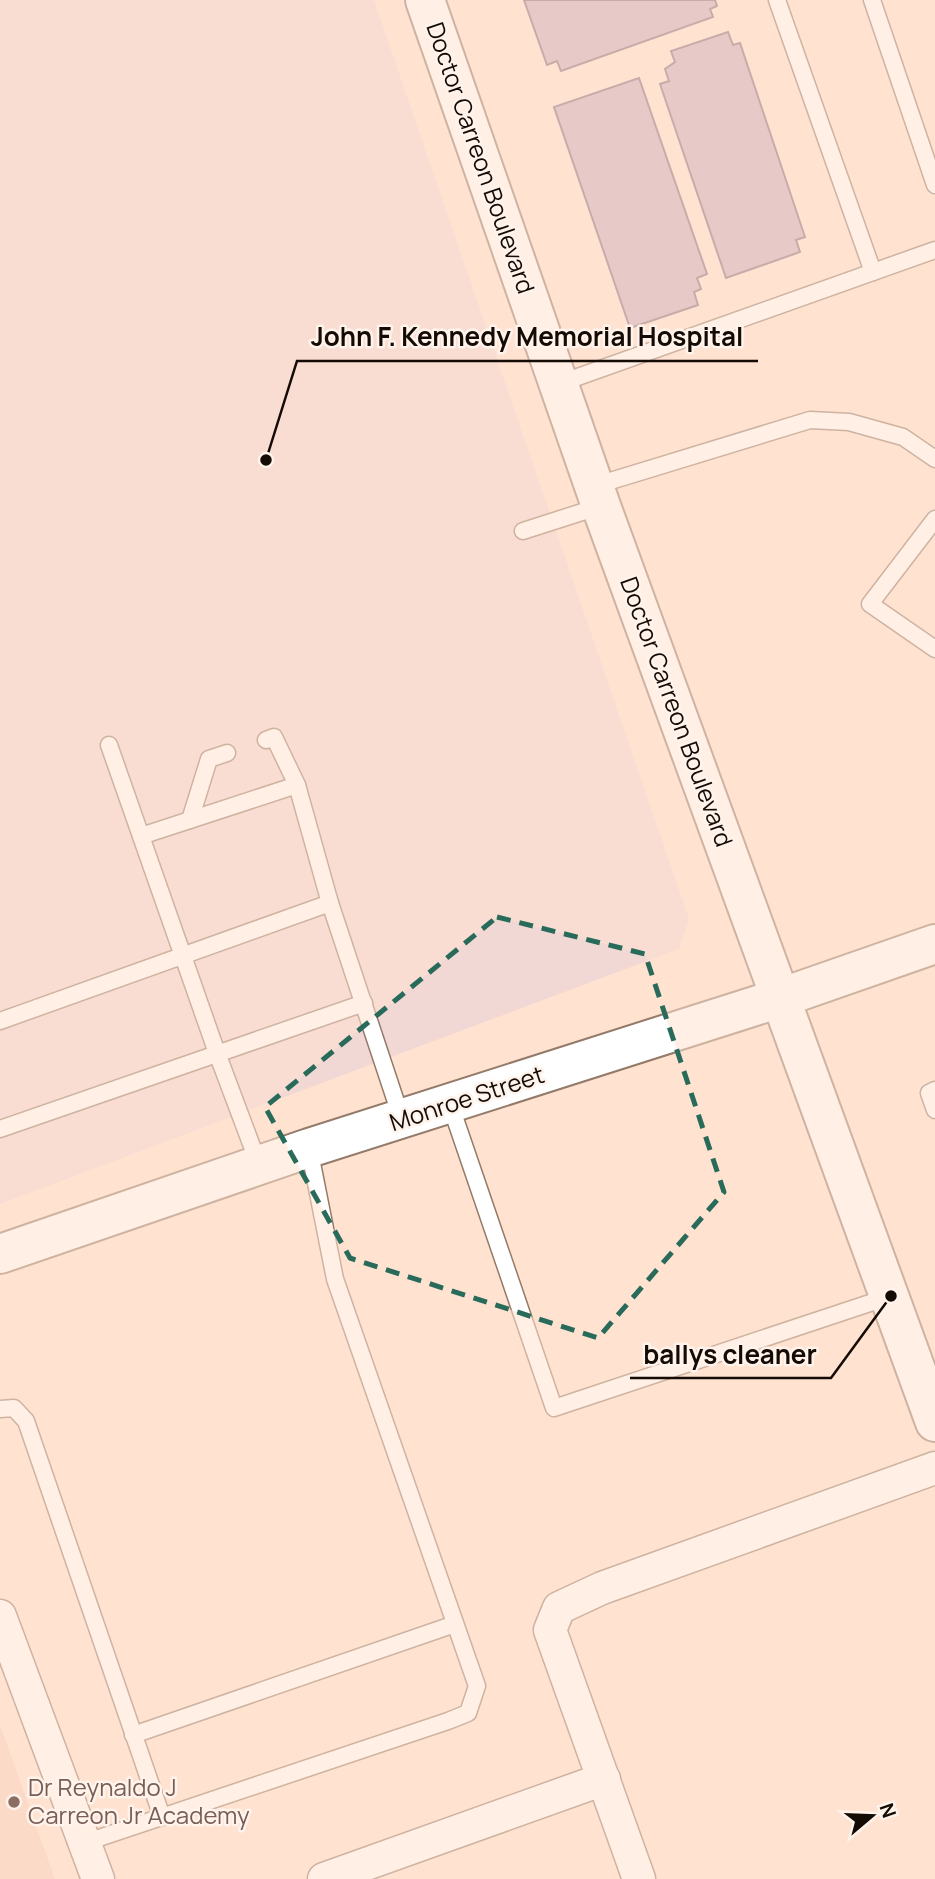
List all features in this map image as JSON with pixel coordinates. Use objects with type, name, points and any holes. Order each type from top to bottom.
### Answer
[{"type":"main road","name":"Doctor Carreon Boulevard","points":[[425,0],[598,496],[935,1422]]},
{"type":"main road","name":"Monroe Street","points":[[0,1254],[309,1148],[780,998],[935,944]]},
{"type":"street","points":[[639,1879],[550,1630],[559,1608],[602,1588],[935,1468]]},
{"type":"street","points":[[0,1616],[98,1879]]},
{"type":"street","points":[[324,1879],[604,1779]]},
{"type":"lane","points":[[777,0],[873,272]]},
{"type":"lane","points":[[872,0],[935,185]]},
{"type":"lane","points":[[558,384],[935,250]]},
{"type":"lane","points":[[523,531],[598,496],[810,420],[849,422],[904,437],[935,459]]},
{"type":"lane","points":[[935,519],[870,604],[935,649]]},
{"type":"lane","points":[[265,740],[274,737],[297,785],[330,903],[402,1119]]},
{"type":"lane","points":[[109,745],[259,1165]]},
{"type":"lane","points":[[190,820],[209,759],[227,753]]},
{"type":"lane","points":[[141,836],[297,785]]},
{"type":"lane","points":[[0,1021],[330,903]]},
{"type":"lane","points":[[0,1129],[364,1003]]},
{"type":"lane","points":[[935,1090],[929,1093],[935,1110]]},
{"type":"lane","points":[[450,1104],[554,1408],[891,1296]]},
{"type":"lane","points":[[84,1843],[468,1713],[477,1686],[335,1279],[309,1148]]},
{"type":"lane","points":[[0,1409],[13,1408],[26,1421],[162,1817]]},
{"type":"lane","points":[[133,1735],[455,1624]]},
{"type":"highlighted area","points":[[497,917],[645,954],[724,1192],[598,1338],[350,1258],[265,1107]]},
{"type":"shaded area","points":[[0,0],[374,0],[689,919],[679,949],[0,1204]]},
{"type":"shaded area","name":"Dr Reynaldo J Carreon Jr Academy","points":[[0,1725],[55,1879],[0,1879]]},
{"type":"building","points":[[524,0],[715,0],[717,6],[710,9],[713,17],[561,71],[557,61],[547,65]]},
{"type":"building","points":[[728,32],[733,45],[740,43],[805,237],[796,240],[800,252],[726,278],[660,84],[669,81],[665,69],[675,62],[671,51]]},
{"type":"building","points":[[639,78],[707,274],[697,278],[701,289],[694,292],[698,305],[630,328],[554,107]]},
{"type":"place","name":"John F. Kennedy Memorial Hospital","points":[[266,460]]},
{"type":"place","name":"ballys cleaner","points":[[891,1296]]},
{"type":"place","name":"Dr Reynaldo J Carreon Jr Academy","points":[[14,1802]]}]
